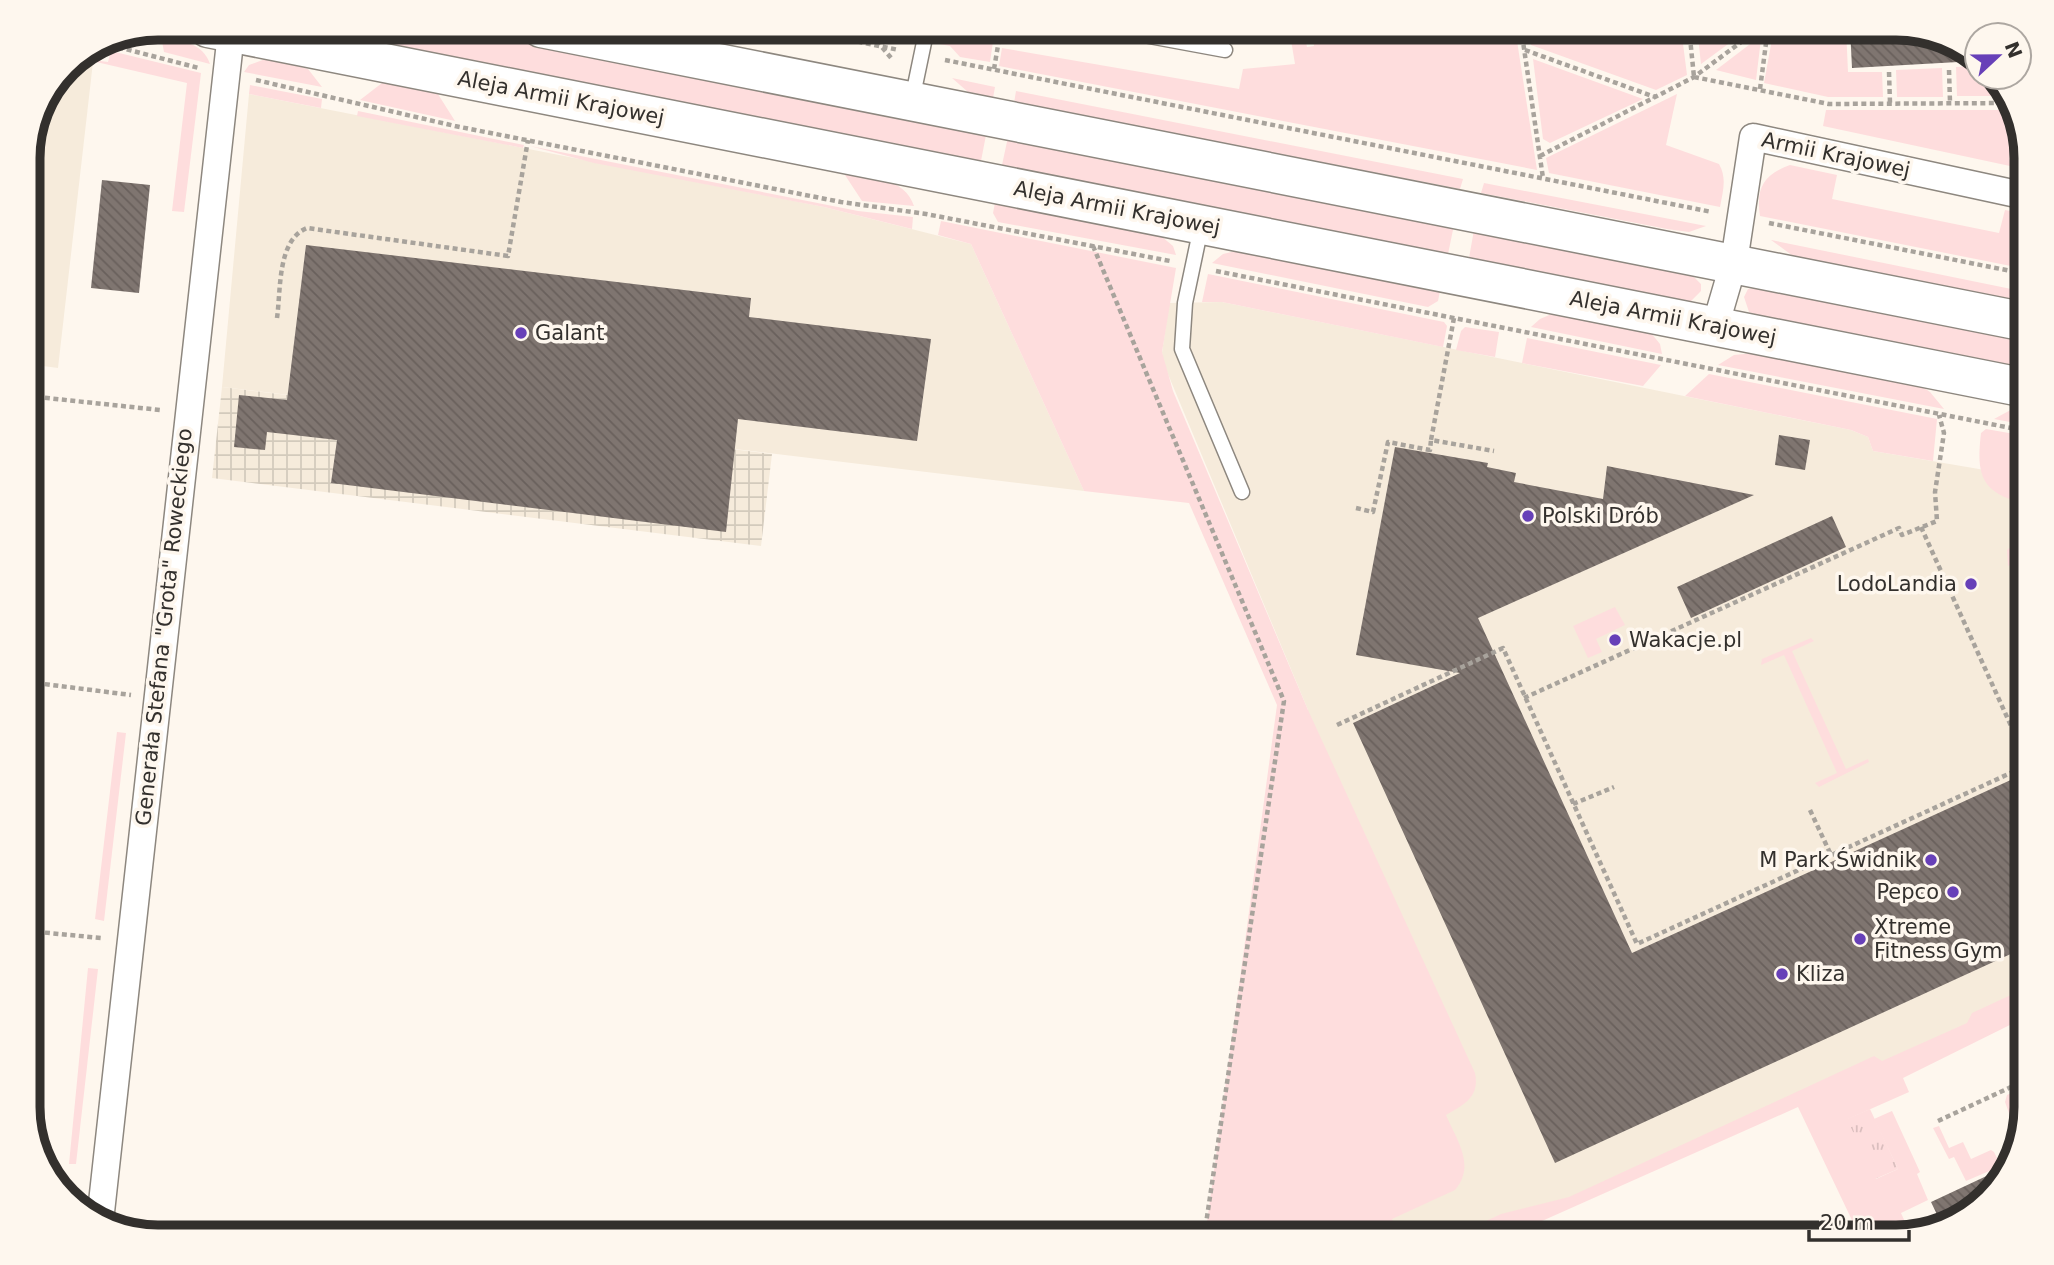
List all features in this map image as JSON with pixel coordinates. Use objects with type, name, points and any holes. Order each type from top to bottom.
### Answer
[{"type":"street","name":"Generała Stefana \"Grota\" Roweckiego","points":[[101,1210],[225,74],[220,40]]},
{"type":"street","name":"Aleja Armii Krajowej","points":[[269,40],[2013,385]]},
{"type":"street","points":[[602,40],[2013,319]]},
{"type":"street","name":"Armii Krajowej","points":[[1716,327],[1734,262],[1753,136],[2013,184]]},
{"type":"lane","points":[[912,101],[924,40]]},
{"type":"lane","points":[[1171,40],[1225,50]]},
{"type":"lane","points":[[1201,225],[1185,303],[1182,349],[1242,492]]},
{"type":"path","points":[[849,40],[2013,271]]},
{"type":"path","points":[[994,69],[999,40]]},
{"type":"path","points":[[1523,40],[1543,178]]},
{"type":"path","points":[[1690,40],[1694,77]]},
{"type":"path","points":[[1540,156],[1694,77],[1744,40]]},
{"type":"path","points":[[1760,89],[1766,40]]},
{"type":"path","points":[[120,47],[225,74],[323,94],[343,102],[841,202],[926,214],[1093,245],[2013,429]]},
{"type":"path","points":[[1524,50],[1655,97]]},
{"type":"path","points":[[1949,70],[1950,102]]},
{"type":"path","points":[[1889,72],[1891,103]]},
{"type":"path","points":[[1694,77],[1829,104],[1999,101]]},
{"type":"path","points":[[277,318],[288,244],[296,233],[307,228],[508,256],[528,139]]},
{"type":"path","points":[[1093,245],[1284,701],[1206,1225]]},
{"type":"path","points":[[1356,508],[1373,512],[1388,442],[1430,450],[1454,318]]},
{"type":"path","points":[[41,397],[188,413]]},
{"type":"path","points":[[1524,698],[1899,528],[1902,535],[1937,521],[1935,492],[1944,433],[1938,414]]},
{"type":"path","points":[[1431,440],[1494,452]]},
{"type":"path","points":[[1921,527],[2014,732]]},
{"type":"path","points":[[1337,725],[1503,648],[1637,944],[2014,772]]},
{"type":"path","points":[[41,684],[156,698]]},
{"type":"path","points":[[1573,804],[1614,788]]},
{"type":"path","points":[[1810,810],[1831,855]]},
{"type":"path","points":[[41,931],[130,940]]},
{"type":"path","points":[[1938,1121],[2014,1086]]},
{"type":"shaded area","points":[[92,62],[93,62],[58,368],[41,366],[41,151],[44,128],[52,106],[65,87]]},
{"type":"shaded area","points":[[249,94],[824,207],[971,244],[1084,491],[222,387]]},
{"type":"shaded area","points":[[1222,302],[1851,430],[1868,437],[1873,451],[2013,475],[2014,1007],[1529,1225],[1229,1225],[1308,710],[1165,367],[1162,353],[1169,303]]},
{"type":"shaded area","points":[[222,387],[772,454],[761,546],[212,478]]},
{"type":"green space","points":[[162,40],[183,41],[202,51],[210,64],[164,52]]},
{"type":"green space","points":[[370,40],[509,40],[986,135],[981,161]]},
{"type":"green space","points":[[941,40],[993,40],[990,62],[960,57],[950,46],[940,44]]},
{"type":"green space","points":[[1291,40],[1306,40],[1307,47],[1314,46],[1313,40],[1517,40],[1537,170],[999,66],[1002,48],[1239,89],[1243,69],[1295,64]]},
{"type":"green space","points":[[1530,40],[1552,40],[1552,43],[1572,40],[1683,40],[1687,75],[1656,90],[1531,45]]},
{"type":"green space","points":[[1698,40],[1734,40],[1701,64]]},
{"type":"green space","points":[[1755,40],[1761,40],[1756,80],[1716,70]]},
{"type":"green space","points":[[1772,40],[1847,40],[1848,72],[1882,72],[1883,97],[1828,97],[1764,83]]},
{"type":"green space","points":[[111,51],[201,73],[184,212],[172,211],[187,83],[92,61],[108,62]]},
{"type":"green space","points":[[268,58],[308,69],[322,87],[244,72],[249,65]]},
{"type":"green space","points":[[1533,59],[1643,99],[1550,143],[1543,139]]},
{"type":"green space","points":[[1956,67],[1963,67],[1963,91],[1992,91],[1996,96],[1957,96]]},
{"type":"green space","points":[[1942,68],[1943,97],[1897,97],[1896,70]]},
{"type":"green space","points":[[952,78],[995,87],[993,98],[968,92]]},
{"type":"green space","points":[[382,83],[436,91],[455,121],[360,100]]},
{"type":"green space","points":[[250,85],[322,99],[321,108],[249,94]]},
{"type":"green space","points":[[1016,91],[1463,179],[1460,189],[1014,103]]},
{"type":"green space","points":[[1677,94],[1666,145],[1719,164],[1724,180],[1720,207],[1549,173],[1546,158]]},
{"type":"green space","points":[[1826,110],[2003,110],[2008,124],[2010,166],[1823,126]]},
{"type":"green space","points":[[358,111],[524,145],[523,148],[357,116]]},
{"type":"green space","points":[[1008,137],[1454,225],[1448,254],[1002,165]]},
{"type":"green space","points":[[530,146],[858,211],[913,217],[912,229],[824,207],[594,163]]},
{"type":"green space","points":[[1790,165],[1837,175],[1832,199],[1999,233],[2005,210],[2013,212],[2013,266],[1760,216],[1759,198],[1763,184]]},
{"type":"green space","points":[[843,172],[874,177],[894,184],[903,189],[914,206],[862,201]]},
{"type":"green space","points":[[1484,183],[1706,226],[1689,232],[1667,229],[1481,193]]},
{"type":"green space","points":[[995,203],[1161,236],[1173,246],[1176,255],[998,222],[993,213]]},
{"type":"green space","points":[[941,221],[1176,268],[1162,352],[1173,391],[1308,710],[1475,1073],[1473,1094],[1464,1104],[1446,1115],[1462,1153],[1464,1171],[1461,1181],[1455,1190],[1392,1219],[1395,1225],[1207,1225],[1277,705],[1189,503],[1084,491],[971,244],[938,235]]},
{"type":"green space","points":[[1474,230],[1690,273],[1701,284],[1701,291],[1691,301],[1683,301],[1469,258]]},
{"type":"green space","points":[[1771,240],[2013,289],[2013,299],[1793,256]]},
{"type":"green space","points":[[1240,250],[1440,291],[1438,301],[1428,307],[1212,263],[1223,254]]},
{"type":"green space","points":[[1208,274],[1444,322],[1447,326],[1443,347],[1222,302],[1202,302]]},
{"type":"green space","points":[[1757,288],[2013,338],[2013,366],[1760,316],[1749,312],[1744,297],[1748,289]]},
{"type":"green space","points":[[1554,313],[1651,333],[1660,344],[1662,354],[1531,327],[1540,319]]},
{"type":"green space","points":[[1465,327],[1499,332],[1495,357],[1456,350],[1461,331]]},
{"type":"green space","points":[[1527,338],[1661,365],[1643,386],[1522,363]]},
{"type":"green space","points":[[1754,353],[1921,386],[1930,392],[1944,409],[1718,365],[1734,355]]},
{"type":"green space","points":[[1709,374],[1937,419],[1933,461],[1873,451],[1868,437],[1851,430],[1685,396]]},
{"type":"green space","points":[[2013,409],[2013,423],[1994,419]]},
{"type":"green space","points":[[1986,429],[2013,434],[2013,501],[1999,494],[1985,480],[1980,461],[1981,433]]},
{"type":"green space","points":[[2013,544],[2013,564],[2008,566],[2007,550]]},
{"type":"green space","points":[[1615,607],[1625,625],[1596,639],[1602,652],[1588,658],[1573,626]]},
{"type":"green space","points":[[1811,638],[1814,641],[1792,651],[1846,769],[1868,759],[1869,762],[1819,787],[1815,783],[1837,773],[1784,655],[1761,665],[1762,659]]},
{"type":"green space","points":[[117,732],[126,733],[104,921],[95,919]]},
{"type":"green space","points":[[88,968],[98,969],[76,1164],[69,1164]]},
{"type":"green space","points":[[2014,994],[2014,1023],[1903,1078],[1909,1092],[1848,1119],[1876,1179],[1898,1169],[1874,1119],[1892,1111],[1920,1172],[1917,1174],[1928,1200],[1901,1213],[1906,1224],[1854,1225],[1798,1107],[1533,1225],[1478,1225],[1501,1214],[1569,1197],[1874,1056],[1882,1061],[1967,1023],[1972,1013]]},
{"type":"green space","points":[[2014,1092],[2013,1123],[2005,1102],[2007,1095]]},
{"type":"green space","points":[[1870,1109],[1898,1169],[1875,1179],[1847,1119]]},
{"type":"green space","points":[[1939,1126],[1949,1148],[1963,1142],[1971,1159],[1991,1150],[2000,1163],[1998,1166],[1995,1170],[1966,1181],[1954,1157],[1949,1159],[1933,1128]]},
{"type":"building","points":[[1851,40],[1911,41],[1941,49],[1962,62],[1852,68]]},
{"type":"building","points":[[102,180],[150,185],[139,293],[91,288]]},
{"type":"building","points":[[306,245],[751,298],[749,317],[931,339],[917,441],[738,419],[726,532],[331,483],[337,440],[267,432],[265,450],[234,447],[239,395],[287,400]]},
{"type":"building","points":[[1779,435],[1810,440],[1805,470],[1775,465]]},
{"type":"building","name":"M Park Świdnik","points":[[1395,447],[1488,463],[1487,467],[1516,473],[1514,482],[1603,499],[1607,466],[1754,495],[1478,618],[1632,953],[2014,779],[2014,953],[1555,1163],[1353,723],[1460,673],[1356,655]]},
{"type":"building","points":[[1832,516],[1846,547],[1691,618],[1677,587]]},
{"type":"building","points":[[1993,1173],[1967,1200],[1941,1216],[1938,1217],[1931,1202]]},
{"type":"place","name":"Galant","points":[[521,333]]},
{"type":"place","name":"Polski Drób","points":[[1528,516]]},
{"type":"place","name":"LodoLandia","points":[[1971,584]]},
{"type":"place","name":"Wakacje.pl","points":[[1615,640]]},
{"type":"place","name":"M Park Świdnik","points":[[1931,860]]},
{"type":"place","name":"Pepco","points":[[1953,892]]},
{"type":"place","name":"Xtreme Fitness Gym","points":[[1860,939]]},
{"type":"place","name":"Kliza","points":[[1782,974]]}]
